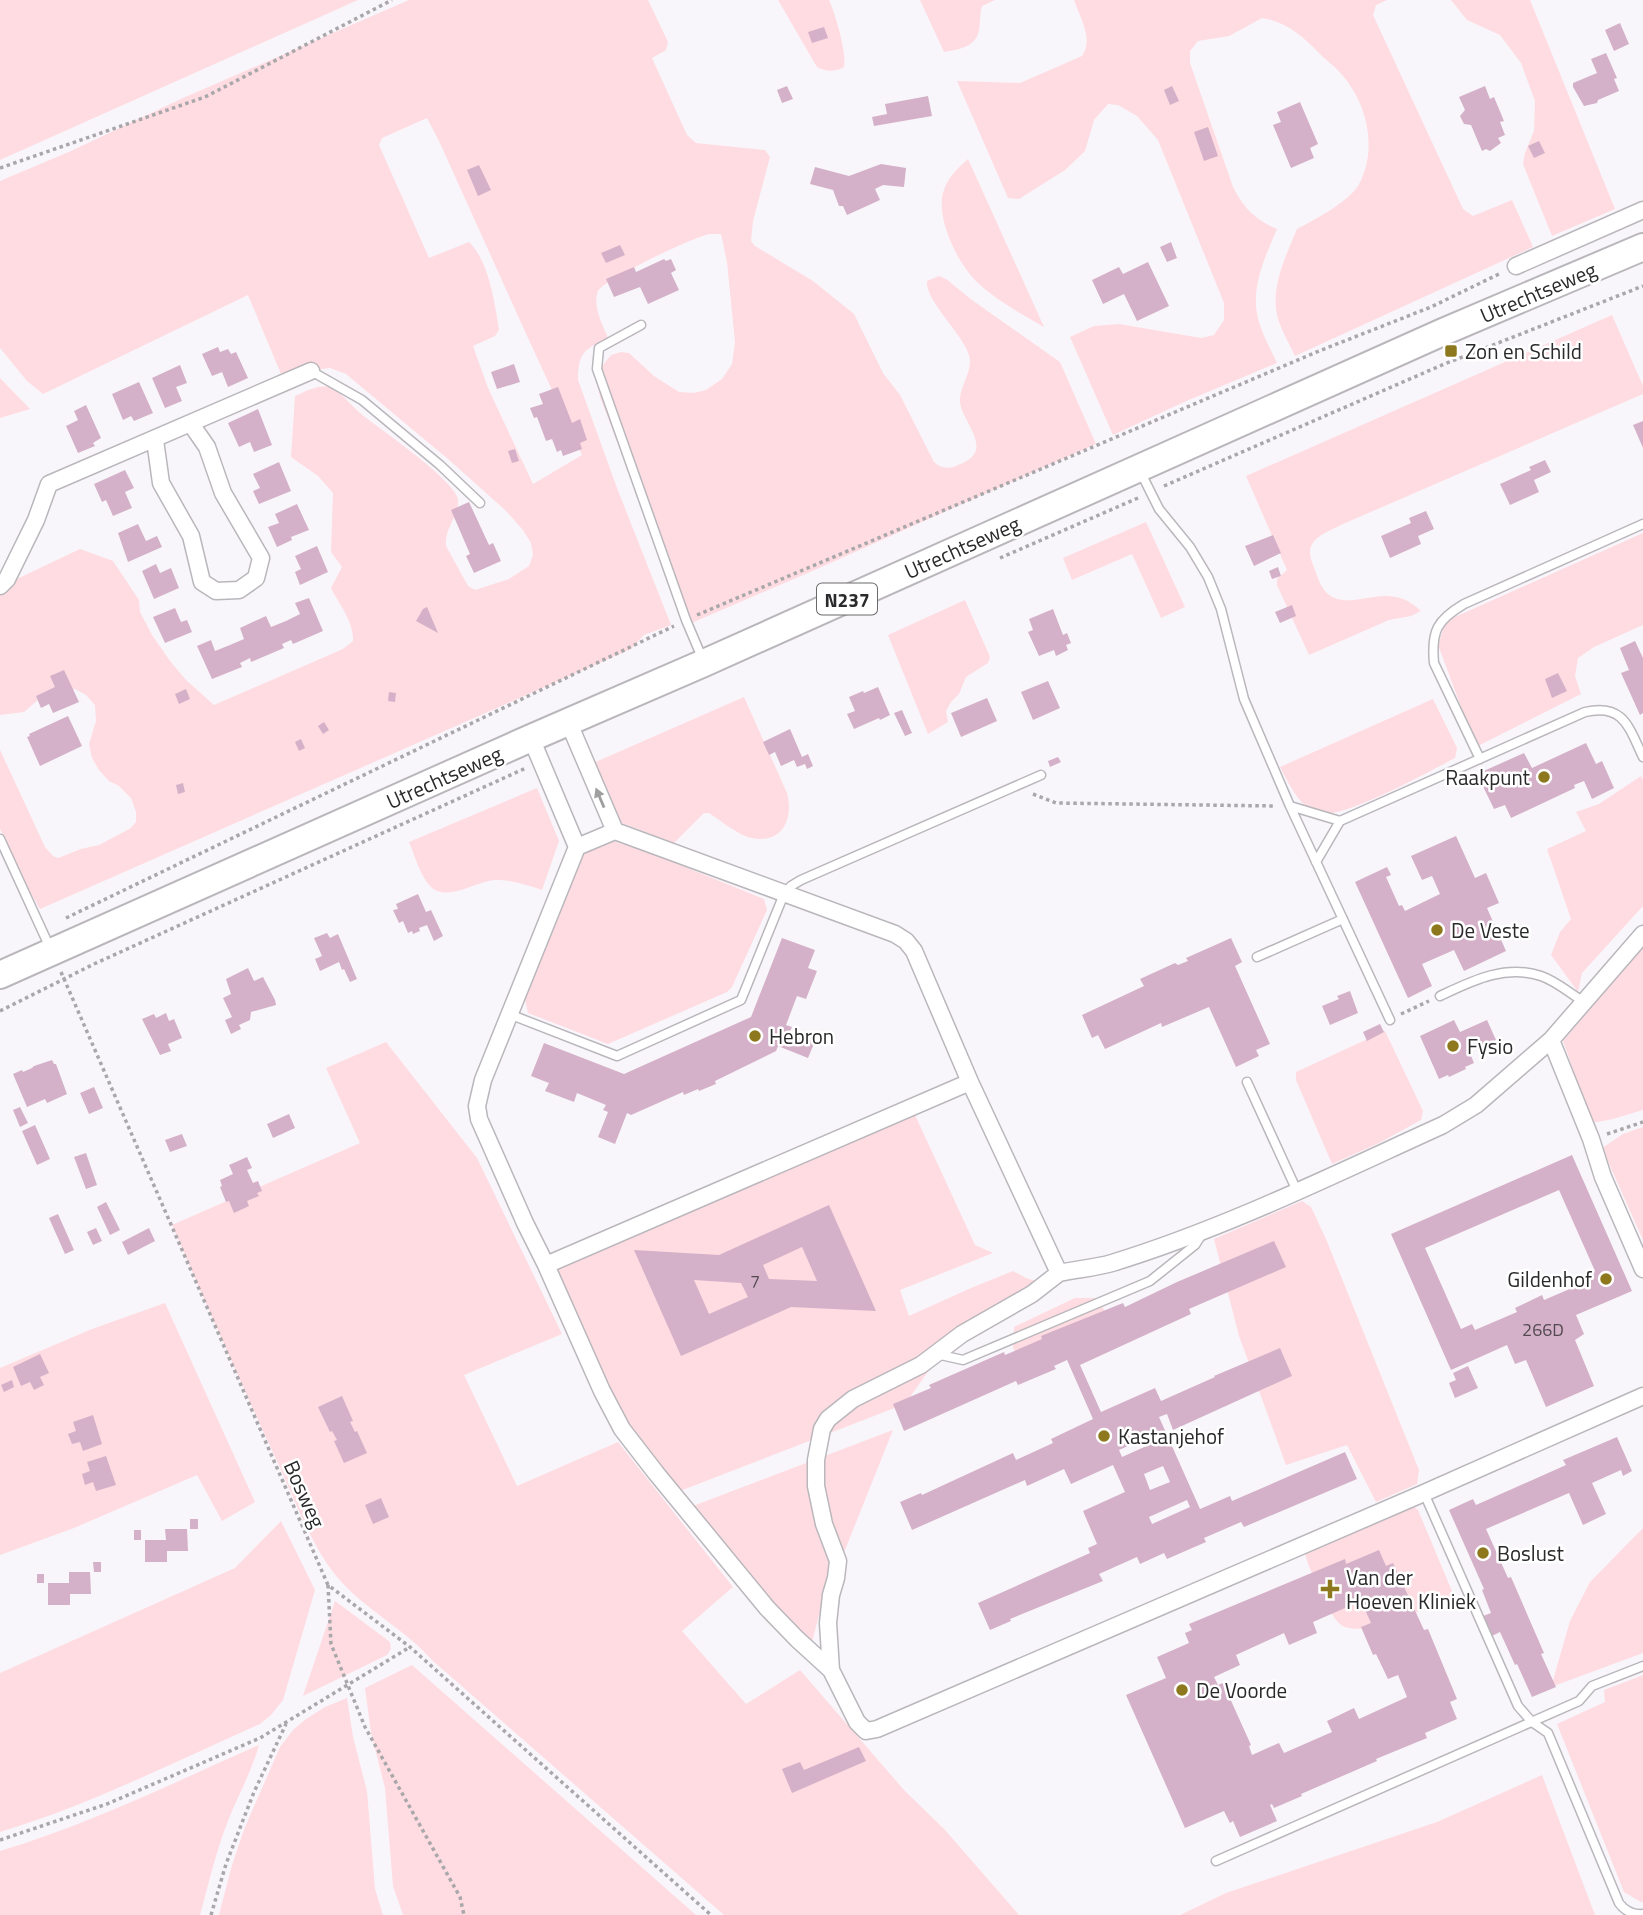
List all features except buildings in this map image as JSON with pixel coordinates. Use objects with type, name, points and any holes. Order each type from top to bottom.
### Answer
[{"type":"main road","name":"Utrechtseweg","points":[[52,952],[1443,332],[1643,247]]},
{"type":"main road","name":"N237","points":[[0,975],[52,952]]},
{"type":"street","name":"Utrechtseweg","points":[[1516,266],[1643,210]]},
{"type":"street","points":[[0,586],[7,579],[36,520],[49,484],[311,371]]},
{"type":"street","points":[[155,440],[161,483],[191,536],[202,582],[216,592],[239,590],[256,578],[261,558],[223,493],[208,447],[191,424]]},
{"type":"street","points":[[568,721],[615,831]]},
{"type":"street","points":[[531,738],[577,847]]},
{"type":"street","points":[[1059,1273],[970,1082],[914,951],[906,941],[895,934],[615,831],[577,847],[484,1080],[477,1106],[479,1119],[602,1391],[622,1429],[767,1608],[831,1670],[862,1728],[871,1731],[1643,1396]]},
{"type":"street","points":[[831,1670],[828,1623],[838,1561],[824,1524],[816,1486],[816,1460],[822,1429],[828,1419],[853,1399],[922,1365],[962,1334],[1032,1294],[1059,1273],[1108,1264],[1204,1229],[1297,1191],[1443,1125],[1476,1105],[1551,1040],[1643,934]]},
{"type":"street","points":[[1551,1040],[1591,1139],[1603,1177],[1643,1269]]},
{"type":"street","points":[[546,1265],[970,1082]]},
{"type":"lane","points":[[641,325],[599,348],[597,369],[686,620],[704,663]]},
{"type":"lane","points":[[311,371],[362,400],[440,465],[480,503]]},
{"type":"lane","points":[[1139,468],[1159,509],[1190,547],[1208,577],[1221,609],[1244,699],[1290,806],[1390,1020]]},
{"type":"lane","points":[[1479,759],[1434,663],[1436,629],[1447,614],[1464,604],[1643,524]]},
{"type":"lane","points":[[1316,862],[1340,821],[1585,712],[1597,709],[1618,714],[1626,721],[1643,757]]},
{"type":"lane","points":[[509,1014],[617,1056],[741,1000],[784,894],[791,886],[1041,775]]},
{"type":"lane","points":[[1290,806],[1340,821]]},
{"type":"lane","points":[[0,839],[52,952]]},
{"type":"lane","points":[[1258,957],[1343,919]]},
{"type":"lane","points":[[1440,996],[1479,978],[1501,973],[1524,973],[1544,977],[1584,1002]]},
{"type":"lane","points":[[1247,1082],[1297,1191]]},
{"type":"lane","points":[[936,1354],[963,1360],[1150,1281],[1195,1245],[1204,1229]]},
{"type":"lane","points":[[1424,1493],[1518,1706],[1532,1722],[1548,1734],[1619,1903],[1630,1913],[1643,1914]]},
{"type":"lane","points":[[1216,1861],[1579,1701],[1592,1686],[1643,1666]]},
{"type":"path","points":[[0,168],[205,97],[392,0]]},
{"type":"path","name":"Utrechtseweg","points":[[1319,351],[1431,307],[1516,266]]},
{"type":"path","name":"Utrechtseweg","points":[[1441,362],[1643,286]]},
{"type":"path","points":[[1510,329],[1513,337]]},
{"type":"path","points":[[1014,788],[1056,803],[1290,806]]},
{"type":"path","name":"Bosweg","points":[[52,952],[328,1585],[410,1647],[710,1915]]},
{"type":"path","points":[[0,1011],[64,980]]},
{"type":"path","points":[[1390,1020],[1440,996]]},
{"type":"path","points":[[1591,1139],[1643,1122]]},
{"type":"path","points":[[328,1585],[331,1644],[365,1727],[460,1897],[464,1915]]},
{"type":"path","points":[[0,1840],[107,1804],[260,1738],[410,1647]]},
{"type":"path","points":[[211,1915],[226,1864],[254,1792],[287,1722]]},
{"type":"shaded area","points":[[0,0],[358,0],[0,160]]},
{"type":"shaded area","points":[[409,0],[648,0],[668,42],[666,50],[652,58],[687,135],[696,143],[765,150],[770,157],[753,221],[751,241],[813,281],[854,314],[883,373],[900,395],[934,462],[941,467],[955,466],[972,457],[976,450],[974,435],[960,402],[970,367],[969,355],[928,289],[927,281],[939,276],[1060,362],[1096,444],[687,625],[600,397],[597,382],[598,371],[611,355],[621,352],[629,353],[654,376],[679,392],[694,393],[706,390],[722,379],[732,364],[735,342],[727,262],[721,234],[710,234],[687,242],[615,278],[598,291],[597,309],[608,338],[584,353],[578,371],[578,380],[617,488],[671,625],[644,635],[631,649],[40,909],[0,829],[0,750],[45,847],[53,856],[58,858],[99,845],[118,835],[136,822],[136,812],[131,798],[119,786],[109,781],[92,758],[89,744],[96,721],[95,705],[86,695],[75,689],[64,689],[45,694],[24,712],[0,715],[0,587],[80,549],[113,561],[139,600],[140,612],[170,661],[186,680],[214,705],[343,649],[353,641],[353,634],[349,620],[331,588],[342,567],[331,552],[333,493],[318,476],[291,457],[295,396],[322,387],[339,393],[360,413],[430,467],[453,490],[458,505],[447,533],[446,546],[468,586],[475,590],[509,579],[529,566],[533,555],[531,543],[523,530],[505,510],[346,374],[330,368],[281,374],[248,295],[43,394],[27,381],[0,348],[0,181]],"holes":[[[427,118],[582,455],[533,484],[488,388],[473,346],[495,336],[499,330],[490,283],[482,260],[469,242],[429,258],[379,145],[382,138]]]},
{"type":"shaded area","points":[[778,0],[829,0],[842,43],[844,67],[830,71],[817,67]]},
{"type":"shaded area","points":[[920,0],[995,0],[982,6],[976,39],[964,48],[944,52]]},
{"type":"shaded area","points":[[1074,0],[1387,0],[1376,5],[1373,15],[1463,209],[1473,216],[1512,200],[1533,247],[1295,356],[1277,315],[1276,293],[1281,271],[1297,229],[1339,204],[1358,186],[1368,158],[1369,143],[1364,114],[1359,100],[1341,73],[1300,36],[1280,23],[1262,18],[1229,36],[1198,41],[1190,51],[1190,63],[1233,187],[1250,212],[1277,229],[1260,274],[1256,310],[1277,363],[1113,435],[1070,337],[1094,326],[1119,324],[1201,338],[1214,335],[1224,320],[1224,303],[1158,140],[1137,116],[1118,105],[1108,104],[1094,120],[1085,151],[1065,170],[1019,199],[1008,198],[957,81],[1020,83],[1082,56],[1087,43],[1086,36]]},
{"type":"shaded area","points":[[1451,0],[1530,0],[1615,209],[1552,236],[1523,164],[1534,131],[1535,101],[1521,63],[1500,35],[1467,20]]},
{"type":"shaded area","points":[[968,159],[1044,327],[984,289],[963,264],[950,240],[943,215],[943,193],[950,178]]},
{"type":"shaded area","points":[[1612,315],[1643,386],[1643,394],[1343,524],[1317,538],[1310,549],[1310,556],[1319,581],[1328,594],[1337,599],[1348,600],[1396,597],[1408,601],[1421,611],[1411,616],[1389,620],[1309,655],[1277,585],[1277,579],[1287,570],[1246,476]]},
{"type":"shaded area","points":[[0,378],[30,409],[0,418]]},
{"type":"shaded area","points":[[1146,522],[1185,607],[1161,618],[1132,554],[1072,580],[1063,558]]},
{"type":"shaded area","points":[[1643,533],[1643,625],[1594,647],[1578,658],[1575,676],[1581,694],[1476,747],[1438,645],[1446,621]]},
{"type":"shaded area","points":[[965,600],[990,657],[988,663],[966,677],[959,694],[946,711],[948,722],[928,734],[888,635]]},
{"type":"shaded area","points":[[744,697],[787,793],[789,812],[783,828],[778,833],[762,839],[747,837],[709,813],[704,813],[674,843],[617,821],[591,764]]},
{"type":"shaded area","points":[[1433,699],[1457,748],[1455,758],[1385,794],[1343,810],[1327,814],[1316,813],[1299,799],[1280,767]]},
{"type":"shaded area","points":[[1641,776],[1643,906],[1582,973],[1578,992],[1551,955],[1560,932],[1571,919],[1547,849],[1586,831],[1576,812],[1599,804]]},
{"type":"shaded area","points":[[537,788],[559,841],[542,890],[500,880],[486,881],[445,893],[431,887],[421,872],[409,842]]},
{"type":"shaded area","points":[[612,841],[643,850],[764,899],[767,910],[732,987],[727,992],[608,1044],[528,1013],[524,995],[580,854]]},
{"type":"shaded area","points":[[1643,946],[1643,1110],[1592,1123],[1563,1041]]},
{"type":"shaded area","points":[[1385,1031],[1423,1111],[1421,1120],[1332,1164],[1296,1080],[1296,1072]]},
{"type":"shaded area","points":[[386,1042],[477,1158],[562,1334],[464,1375],[517,1486],[618,1442],[733,1587],[682,1631],[746,1704],[800,1670],[904,1790],[945,1830],[1019,1915],[724,1915],[410,1639],[359,1599],[327,1564],[303,1520],[172,1225],[360,1143],[326,1068]]},
{"type":"shaded area","points":[[915,1115],[975,1245],[993,1253],[900,1290],[909,1316],[1013,1271],[1048,1285],[937,1359],[905,1404],[680,1491],[623,1417],[607,1388],[556,1270]]},
{"type":"shaded area","points":[[1643,1127],[1643,1240],[1602,1148],[1623,1134]]},
{"type":"shaded area","points":[[1302,1201],[1311,1207],[1326,1239],[1419,1470],[1417,1484],[1376,1502],[1347,1445],[1286,1465],[1239,1336],[1214,1239]]},
{"type":"shaded area","points":[[1075,1298],[1096,1298],[1105,1311],[1019,1357],[1013,1348],[1014,1327]]},
{"type":"shaded area","points":[[165,1303],[255,1502],[222,1521],[197,1475],[74,1528],[0,1555],[0,1368],[92,1329]]},
{"type":"shaded area","points":[[893,1430],[819,1615],[810,1650],[693,1506]]},
{"type":"shaded area","points":[[1412,1505],[1418,1510],[1454,1596],[1381,1625],[1351,1628],[1341,1625],[1330,1610],[1305,1553]]},
{"type":"shaded area","points":[[281,1521],[315,1590],[283,1700],[271,1715],[260,1724],[132,1782],[0,1832],[0,1673],[235,1568]]},
{"type":"shaded area","points":[[1643,1528],[1643,1653],[1551,1687],[1570,1621],[1590,1582]]},
{"type":"shaded area","points":[[335,1601],[390,1642],[391,1649],[387,1655],[303,1696]]},
{"type":"shaded area","points":[[412,1665],[696,1915],[403,1915],[393,1886],[385,1788],[371,1733],[365,1688]]},
{"type":"shaded area","points":[[1643,1675],[1641,1902],[1624,1892],[1557,1724],[1605,1702],[1604,1690]]},
{"type":"shaded area","points":[[347,1698],[353,1737],[367,1791],[375,1889],[383,1915],[219,1915],[245,1827],[280,1747],[306,1719]]},
{"type":"shaded area","points":[[259,1745],[216,1855],[200,1915],[0,1915],[0,1851],[99,1816]]},
{"type":"shaded area","points":[[1542,1775],[1595,1915],[1180,1915],[1226,1893],[1437,1822]]},
{"type":"place","name":"Zon en Schild","points":[[1451,351]]},
{"type":"place","name":"Raakpunt","points":[[1544,777]]},
{"type":"place","name":"De Veste","points":[[1437,930]]},
{"type":"place","name":"Hebron","points":[[755,1036]]},
{"type":"place","name":"Fysio","points":[[1453,1046]]},
{"type":"place","name":"Gildenhof","points":[[1606,1279]]},
{"type":"place","name":"Kastanjehof","points":[[1104,1436]]},
{"type":"place","name":"Boslust","points":[[1483,1553]]},
{"type":"place","name":"Van der Hoeven Kliniek","points":[[1330,1589]]},
{"type":"place","name":"De Voorde","points":[[1182,1690]]}]
